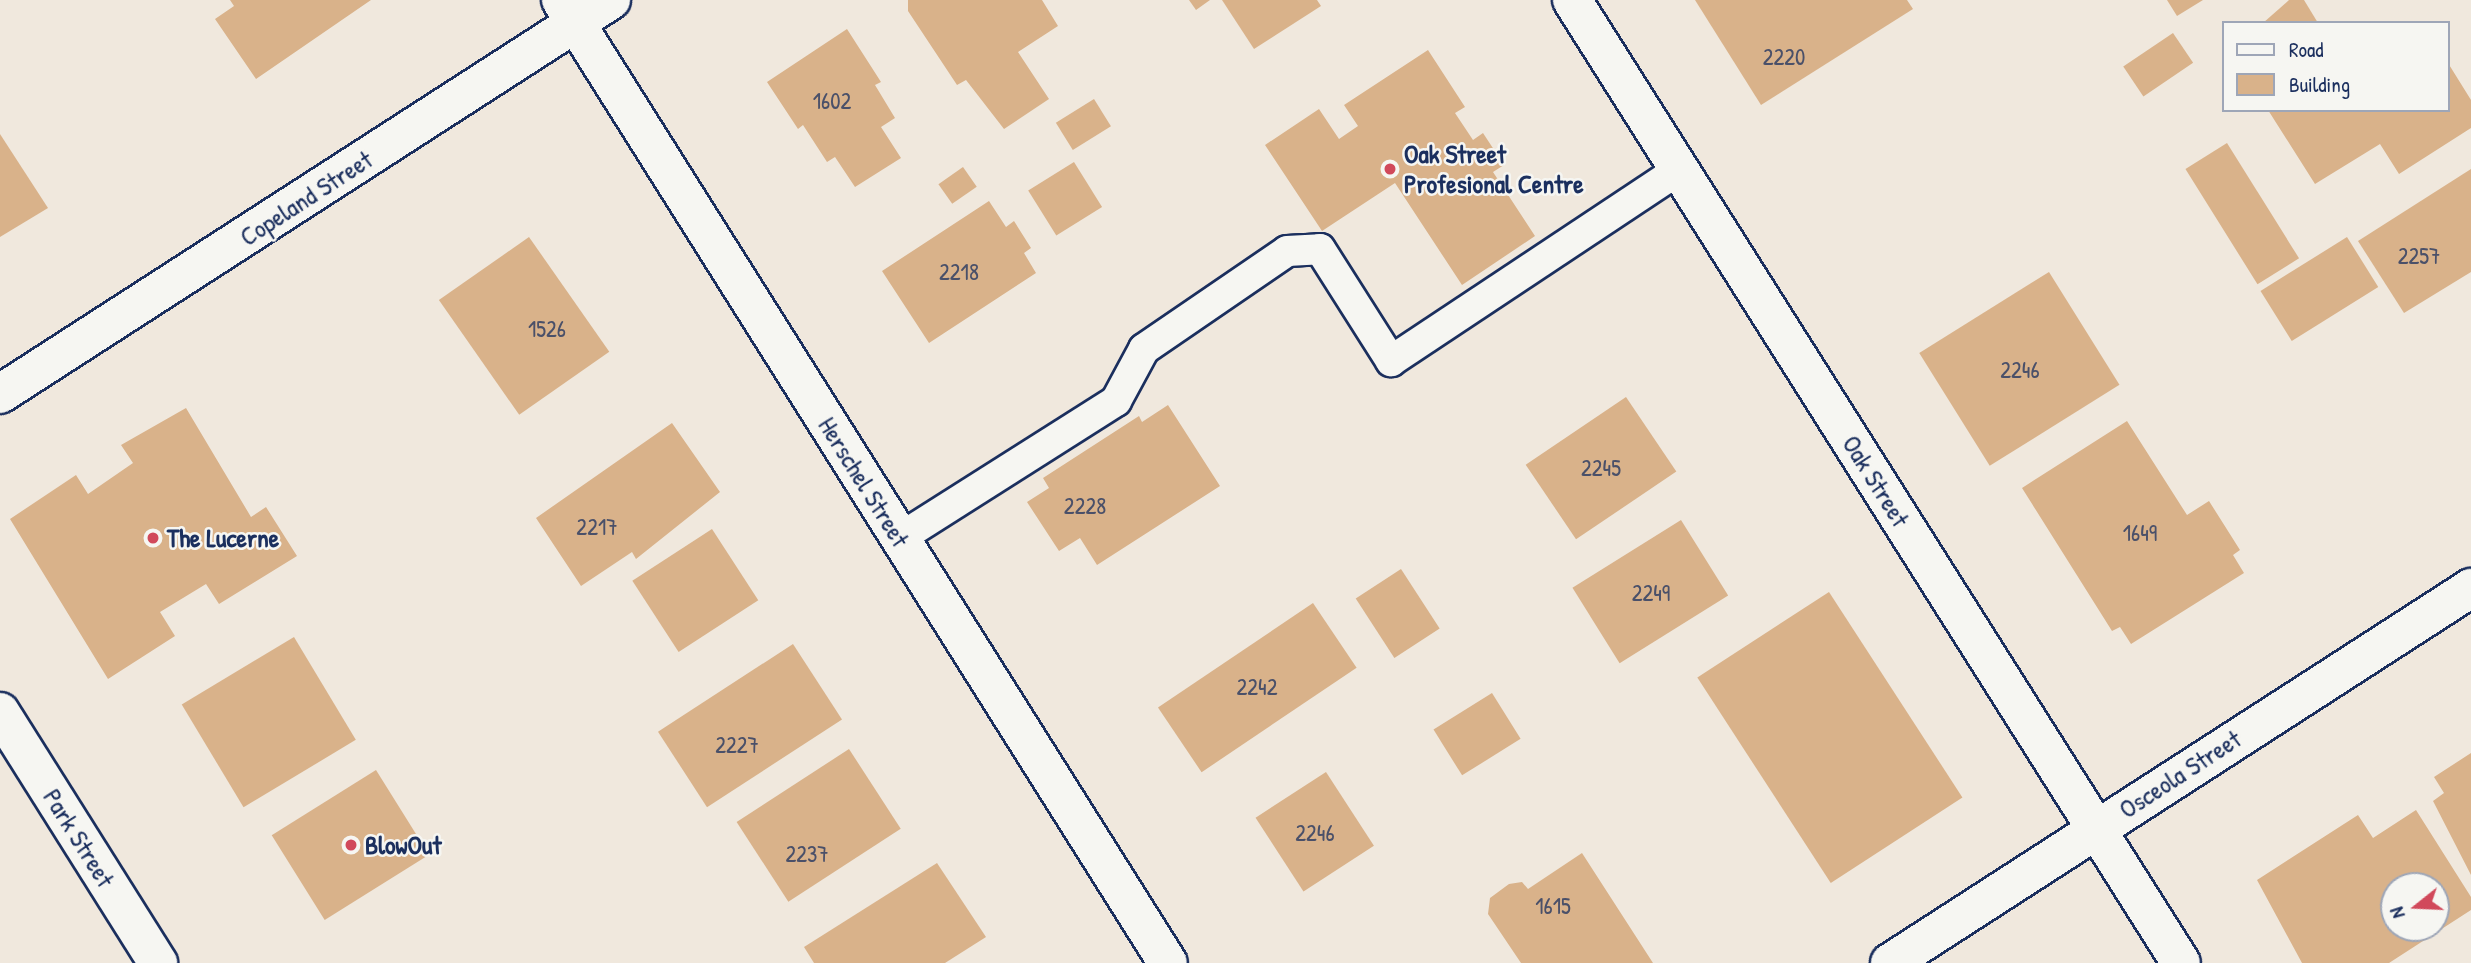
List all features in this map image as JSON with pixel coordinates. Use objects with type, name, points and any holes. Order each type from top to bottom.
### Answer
[{"type":"street","name":"Copeland Street","points":[[0,394],[568,12],[611,0]]},
{"type":"street","name":"Oak Street","points":[[1572,0],[2181,963]]},
{"type":"street","name":"Herschel Street","points":[[568,12],[1168,963]]},
{"type":"street","name":"Osceola Street","points":[[1890,963],[2471,587]]},
{"type":"street","name":"Park Street","points":[[0,712],[158,963]]},
{"type":"lane","points":[[900,538],[1116,401],[1144,349],[1287,251],[1320,249],[1391,361],[1679,170]]},
{"type":"building","points":[[230,0],[371,0],[256,79],[215,19],[234,6]]},
{"type":"building","points":[[908,0],[1042,0],[1058,26],[1018,52],[1049,99],[1004,129],[966,80],[957,85],[908,11]]},
{"type":"building","points":[[1189,0],[1210,0],[1196,10]]},
{"type":"building","points":[[1222,0],[1317,0],[1321,6],[1254,49]]},
{"type":"building","points":[[1695,0],[1907,0],[1913,9],[1761,105]]},
{"type":"building","points":[[2167,0],[2203,0],[2177,16]]},
{"type":"building","points":[[2289,0],[2304,0],[2317,21],[2265,21]]},
{"type":"building","points":[[847,29],[881,82],[875,85],[895,118],[881,127],[901,158],[855,187],[835,157],[827,162],[803,125],[798,129],[767,82]]},
{"type":"building","points":[[2173,33],[2193,63],[2143,96],[2123,67]]},
{"type":"building","name":"Oak Street Profesional Centre","points":[[1428,50],[1465,107],[1455,113],[1473,140],[1483,133],[1504,165],[1493,172],[1535,236],[1462,285],[1395,183],[1322,231],[1265,145],[1319,109],[1339,139],[1358,126],[1344,105]]},
{"type":"building","points":[[2450,66],[2471,100],[2471,128],[2399,174],[2380,144],[2315,184],[2269,112],[2450,112]]},
{"type":"building","points":[[1094,99],[1111,126],[1073,150],[1056,123]]},
{"type":"building","points":[[0,134],[48,208],[0,237]]},
{"type":"building","points":[[2227,143],[2299,258],[2258,284],[2185,169]]},
{"type":"building","points":[[1074,162],[1102,207],[1056,236],[1028,191]]},
{"type":"building","points":[[963,167],[977,187],[952,204],[938,184]]},
{"type":"building","points":[[2471,169],[2471,272],[2404,313],[2358,241]]},
{"type":"building","points":[[989,201],[1006,227],[1014,221],[1031,248],[1024,253],[1036,273],[929,343],[882,271]]},
{"type":"building","points":[[529,237],[609,352],[519,415],[439,300]]},
{"type":"building","points":[[2347,237],[2378,287],[2292,341],[2260,291]]},
{"type":"building","points":[[2049,272],[2119,385],[1990,466],[1919,353]]},
{"type":"building","points":[[1626,397],[1676,472],[1576,539],[1526,465]]},
{"type":"building","points":[[1168,405],[1220,486],[1097,565],[1080,538],[1059,551],[1027,502],[1049,488],[1043,478],[1139,416],[1142,422]]},
{"type":"building","name":"The Lucerne","points":[[186,408],[251,517],[266,507],[297,556],[219,604],[206,584],[160,612],[175,636],[108,679],[10,519],[76,475],[88,494],[133,463],[121,445]]},
{"type":"building","points":[[2127,421],[2187,515],[2209,501],[2240,550],[2233,555],[2244,573],[2131,644],[2120,627],[2112,631],[2022,488]]},
{"type":"building","points":[[672,423],[720,492],[636,559],[632,552],[581,586],[536,518]]},
{"type":"building","points":[[1681,520],[1728,595],[1620,663],[1572,588]]},
{"type":"building","points":[[712,529],[758,600],[679,652],[632,581]]},
{"type":"building","points":[[1401,569],[1440,629],[1394,658],[1356,598]]},
{"type":"building","points":[[1829,592],[1962,797],[1831,883],[1697,678]]},
{"type":"building","points":[[1313,603],[1357,668],[1202,772],[1158,708]]},
{"type":"building","points":[[294,637],[356,740],[244,807],[182,704]]},
{"type":"building","points":[[793,644],[842,719],[707,807],[658,732]]},
{"type":"building","points":[[1492,693],[1521,739],[1462,775],[1433,730]]},
{"type":"building","points":[[849,749],[901,829],[788,902],[737,822]]},
{"type":"building","points":[[2471,753],[2471,875],[2433,801],[2444,793],[2434,777]]},
{"type":"building","name":"BlowOut","points":[[376,770],[429,855],[325,920],[272,835]]},
{"type":"building","points":[[1326,772],[1374,846],[1303,892],[1256,818]]},
{"type":"building","points":[[2416,810],[2471,897],[2471,910],[2450,924],[2450,872],[2380,872],[2380,942],[2421,942],[2389,963],[2302,963],[2257,880],[2358,815],[2373,838]]},
{"type":"building","points":[[1582,853],[1653,963],[1521,963],[1488,914],[1490,898],[1509,884],[1522,882],[1528,889]]},
{"type":"building","points":[[937,863],[986,937],[945,963],[814,963],[804,947]]},
{"type":"place","name":"Oak Street Profesional Centre","points":[[1390,169]]},
{"type":"place","name":"The Lucerne","points":[[153,538]]},
{"type":"place","name":"BlowOut","points":[[351,845]]}]
